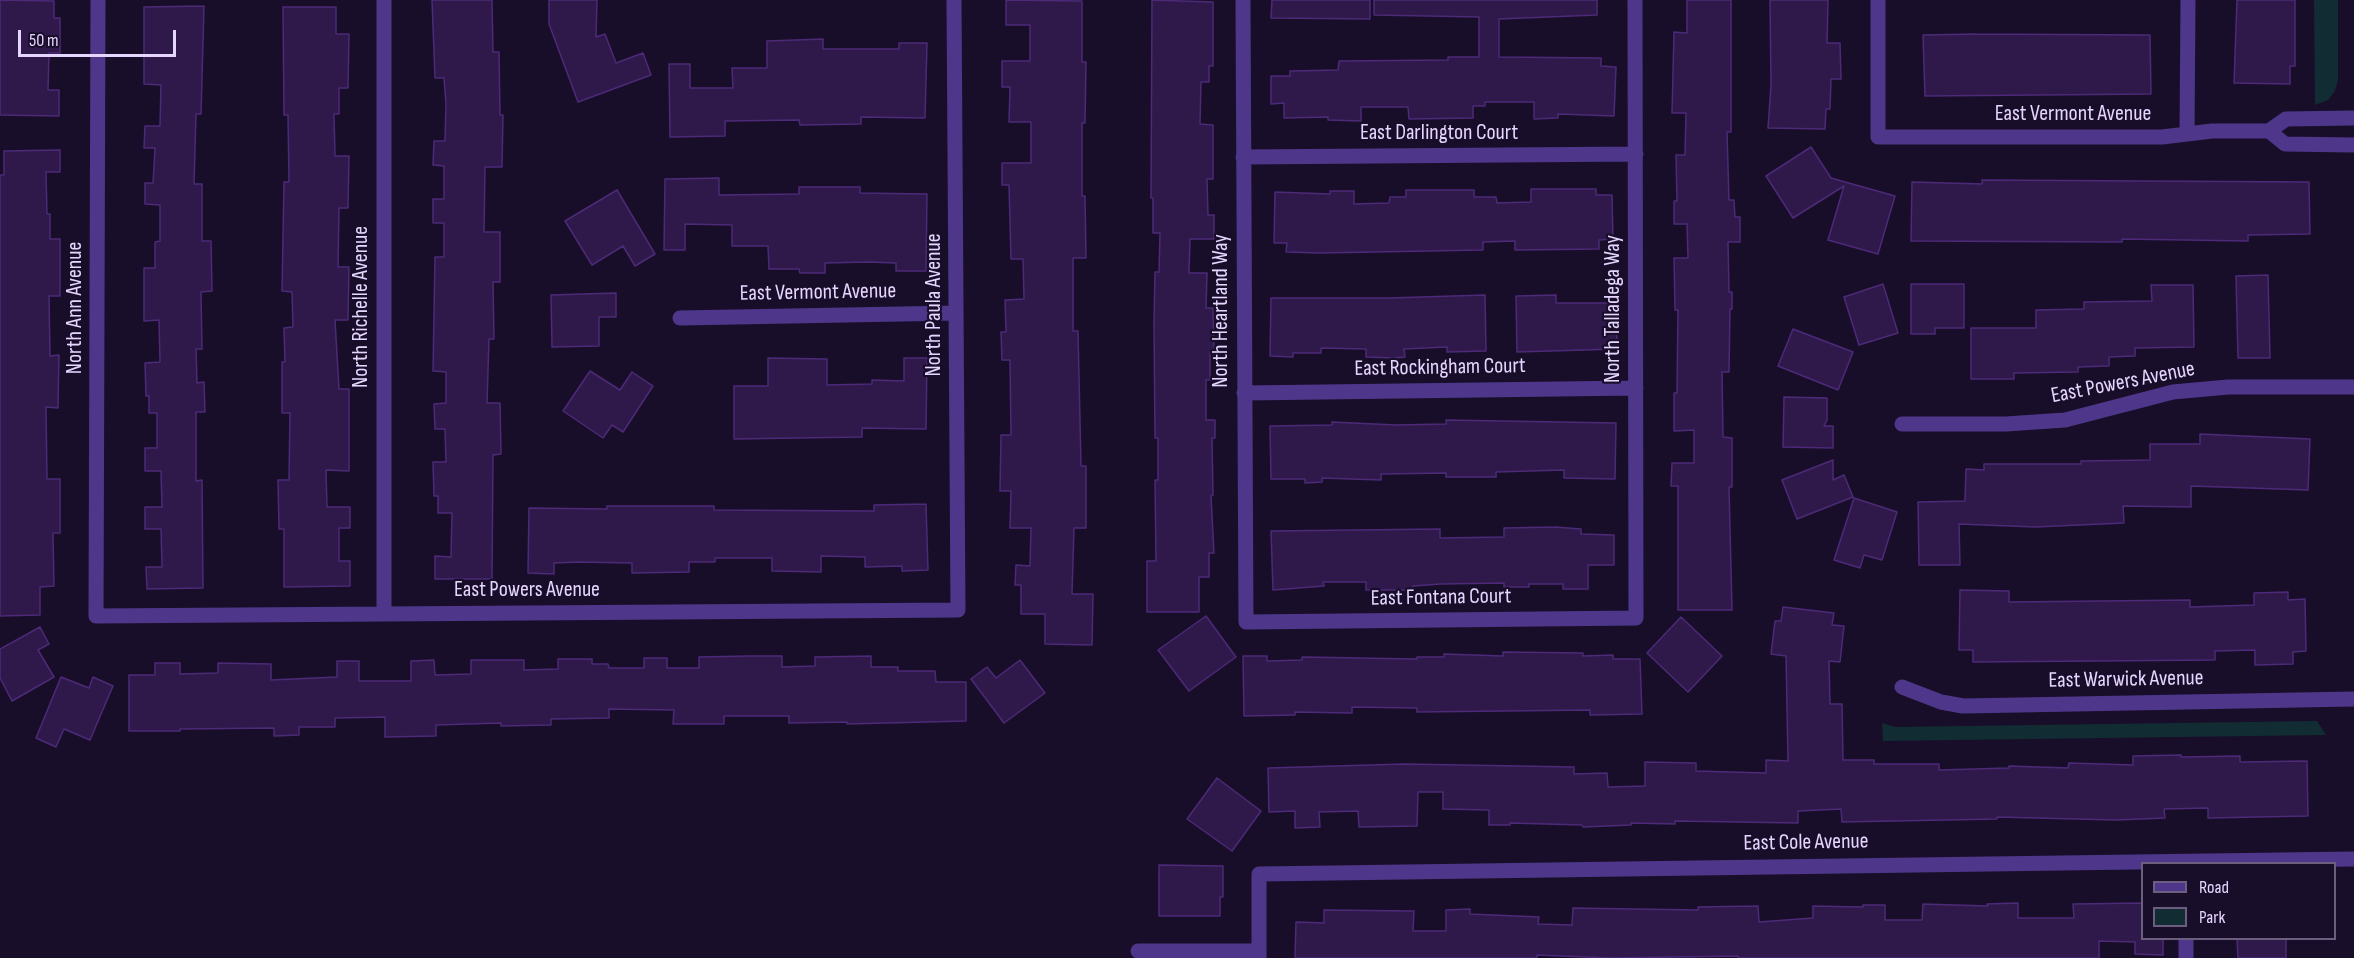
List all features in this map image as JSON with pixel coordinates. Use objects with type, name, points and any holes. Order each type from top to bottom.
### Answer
[{"type":"street","name":"North Ann Avenue","points":[[96,616],[98,0]]},
{"type":"street","name":"North Richelle Avenue","points":[[384,0],[384,614]]},
{"type":"street","name":"North Paula Avenue","points":[[954,0],[958,610]]},
{"type":"street","name":"North Heartland Way","points":[[1243,0],[1246,622]]},
{"type":"street","name":"North Talladega Way","points":[[1635,0],[1636,618]]},
{"type":"street","name":"East Vermont Avenue","points":[[1878,0],[1878,137],[2162,137],[2212,131],[2269,131],[2286,119],[2354,118]]},
{"type":"street","points":[[2187,134],[2188,0]]},
{"type":"street","name":"East Vermont Avenue","points":[[2269,131],[2285,144],[2354,145]]},
{"type":"street","name":"East Darlington Court","points":[[1243,157],[1635,154]]},
{"type":"street","name":"East Vermont Avenue","points":[[680,318],[956,313]]},
{"type":"street","name":"East Powers Avenue","points":[[1902,424],[2006,424],[2065,420],[2173,392],[2228,387],[2354,387]]},
{"type":"street","name":"East Rockingham Court","points":[[1244,393],[1636,388]]},
{"type":"street","name":"East Powers Avenue","points":[[96,616],[958,610]]},
{"type":"street","name":"East Fontana Court","points":[[1246,622],[1636,618]]},
{"type":"street","name":"East Warwick Avenue","points":[[1902,687],[1941,702],[1963,705],[2354,699]]},
{"type":"street","name":"East Cole Avenue","points":[[2185,862],[2354,858]]},
{"type":"street","name":"East Cole Avenue","points":[[1259,955],[1259,874],[2141,863]]},
{"type":"street","points":[[2186,940],[2186,958]]},
{"type":"street","points":[[1138,951],[1259,955]]},
{"type":"green space","points":[[2314,0],[2338,0],[2338,80],[2335,91],[2328,100],[2315,105]]},
{"type":"green space","points":[[2317,721],[2326,735],[1883,741],[1882,723],[1895,727]]},
{"type":"building","points":[[0,0],[54,1],[54,18],[60,18],[60,53],[49,53],[48,90],[59,90],[59,116],[0,115]]},
{"type":"building","points":[[432,0],[492,0],[493,52],[499,52],[500,115],[503,115],[502,167],[485,167],[484,232],[500,232],[500,282],[493,282],[494,339],[489,339],[487,403],[500,403],[501,454],[493,455],[492,579],[435,579],[435,556],[451,557],[452,513],[438,513],[438,496],[434,496],[433,462],[446,462],[445,429],[435,429],[434,404],[446,403],[446,372],[433,371],[435,257],[444,257],[444,223],[433,223],[433,199],[444,199],[444,166],[433,165],[434,141],[445,141],[446,104],[444,78],[435,78]]},
{"type":"building","points":[[549,0],[597,0],[596,37],[605,34],[616,63],[643,53],[651,75],[578,102],[549,24]]},
{"type":"building","points":[[1006,0],[1082,1],[1082,62],[1086,62],[1085,123],[1082,123],[1082,196],[1085,196],[1086,258],[1073,258],[1073,331],[1078,331],[1081,466],[1086,466],[1086,528],[1074,528],[1072,594],[1093,594],[1092,645],[1045,644],[1045,614],[1021,614],[1021,585],[1015,585],[1016,565],[1030,566],[1031,528],[1010,528],[1011,491],[1000,491],[1001,435],[1011,435],[1010,360],[1002,360],[1001,332],[1006,332],[1005,300],[1024,299],[1023,259],[1011,259],[1009,185],[1002,185],[1002,163],[1031,163],[1031,122],[1009,122],[1010,87],[1002,87],[1002,61],[1030,61],[1030,25],[1006,25]]},
{"type":"building","points":[[1152,0],[1213,2],[1213,66],[1209,66],[1209,82],[1201,82],[1200,124],[1213,125],[1213,179],[1207,179],[1208,215],[1214,215],[1214,239],[1190,239],[1189,273],[1207,273],[1206,308],[1213,308],[1214,352],[1210,352],[1210,380],[1206,380],[1206,420],[1215,420],[1215,438],[1212,438],[1213,495],[1211,496],[1214,553],[1209,553],[1209,577],[1199,577],[1199,612],[1147,612],[1147,561],[1156,561],[1155,480],[1158,480],[1158,438],[1155,438],[1154,322],[1155,272],[1159,272],[1160,233],[1153,233],[1153,198],[1151,198]]},
{"type":"building","points":[[1272,0],[1370,0],[1370,19],[1271,18]]},
{"type":"building","points":[[1374,0],[1597,0],[1597,15],[1499,19],[1499,57],[1601,58],[1601,66],[1616,67],[1614,116],[1558,114],[1558,118],[1534,119],[1534,102],[1485,102],[1485,106],[1473,106],[1473,118],[1409,119],[1408,107],[1361,107],[1361,121],[1328,120],[1328,117],[1284,118],[1284,103],[1271,104],[1271,76],[1290,76],[1290,71],[1338,70],[1339,61],[1448,60],[1448,57],[1479,57],[1479,17],[1374,15]]},
{"type":"building","points":[[1687,0],[1731,0],[1731,132],[1727,132],[1729,200],[1734,200],[1735,217],[1740,217],[1740,242],[1728,242],[1729,292],[1732,292],[1732,309],[1730,309],[1729,372],[1722,372],[1723,437],[1732,438],[1732,487],[1729,487],[1732,610],[1678,610],[1678,486],[1671,486],[1672,463],[1694,463],[1694,430],[1674,431],[1678,310],[1675,310],[1674,258],[1688,258],[1687,224],[1674,224],[1674,201],[1677,201],[1676,155],[1685,155],[1686,113],[1672,113],[1674,32],[1687,33]]},
{"type":"building","points":[[1770,0],[1828,0],[1827,43],[1840,43],[1841,79],[1831,79],[1830,109],[1826,109],[1825,129],[1768,128],[1771,85]]},
{"type":"building","points":[[2237,0],[2295,0],[2295,66],[2290,66],[2290,84],[2234,83]]},
{"type":"building","points":[[204,6],[201,114],[196,114],[194,184],[202,184],[202,241],[211,241],[212,291],[201,292],[202,349],[196,349],[197,383],[204,382],[205,412],[196,412],[196,481],[202,480],[203,588],[147,589],[146,567],[162,567],[161,529],[145,529],[145,507],[162,507],[161,471],[145,471],[145,448],[157,448],[157,413],[149,413],[145,363],[160,362],[159,320],[144,321],[144,268],[155,268],[155,242],[160,241],[160,205],[145,204],[145,183],[153,183],[155,148],[144,148],[145,126],[160,126],[161,85],[144,84],[144,7]]},
{"type":"building","points":[[283,7],[336,7],[336,34],[349,34],[348,88],[339,88],[339,114],[334,114],[335,156],[349,156],[348,208],[339,208],[338,267],[349,267],[348,320],[335,320],[339,389],[349,389],[349,471],[326,470],[327,507],[350,507],[350,528],[339,528],[339,561],[350,561],[350,586],[284,587],[284,529],[279,529],[278,480],[289,480],[290,413],[282,413],[282,362],[285,362],[284,328],[293,327],[292,292],[282,291],[284,182],[289,182],[288,115],[284,115]]},
{"type":"building","points":[[1923,35],[2150,35],[2151,94],[1925,96]]},
{"type":"building","points":[[823,39],[823,49],[899,49],[899,43],[927,43],[925,118],[861,117],[861,124],[800,125],[799,120],[725,121],[725,136],[670,137],[669,64],[690,64],[690,88],[733,88],[732,68],[767,68],[767,41]]},
{"type":"building","points":[[1811,147],[1831,178],[1895,196],[1878,254],[1828,240],[1844,186],[1793,218],[1766,176]]},
{"type":"building","points":[[60,150],[60,172],[46,172],[50,239],[60,239],[60,296],[49,296],[50,356],[59,355],[58,408],[46,407],[47,479],[60,479],[60,533],[53,533],[54,586],[40,587],[40,615],[0,616],[0,175],[4,175],[4,151]]},
{"type":"building","points":[[719,178],[719,195],[799,194],[799,187],[860,187],[860,193],[927,194],[926,271],[896,271],[896,263],[868,262],[825,263],[825,273],[800,273],[799,269],[769,269],[768,246],[732,246],[732,225],[685,224],[685,250],[664,250],[665,179]]},
{"type":"building","points":[[1982,180],[2309,182],[2310,234],[2248,235],[2248,241],[2122,239],[2122,242],[1911,241],[1912,182],[1982,184]]},
{"type":"building","points":[[1531,189],[1596,189],[1596,195],[1612,195],[1613,239],[1599,240],[1599,249],[1515,250],[1515,241],[1483,242],[1483,250],[1319,253],[1286,252],[1287,243],[1274,243],[1275,192],[1330,194],[1330,191],[1354,191],[1354,204],[1389,203],[1390,197],[1406,197],[1406,190],[1474,190],[1474,197],[1496,197],[1497,203],[1531,202]]},
{"type":"building","points":[[617,190],[655,254],[635,266],[623,246],[592,265],[565,221]]},
{"type":"building","points":[[2268,275],[2270,358],[2238,358],[2236,276]]},
{"type":"building","points":[[1883,284],[1898,333],[1859,345],[1844,297]]},
{"type":"building","points":[[1911,284],[1964,284],[1964,328],[1935,328],[1935,334],[1911,334]]},
{"type":"building","points":[[2151,285],[2193,285],[2194,347],[2135,348],[2135,356],[2109,357],[2109,366],[2078,367],[2078,372],[2014,373],[2014,379],[1971,379],[1971,328],[2036,328],[2036,310],[2084,309],[2084,302],[2152,301]]},
{"type":"building","points":[[616,293],[616,317],[599,317],[599,346],[552,347],[551,295]]},
{"type":"building","points":[[1485,295],[1486,351],[1447,352],[1447,347],[1404,349],[1405,357],[1394,358],[1366,357],[1366,349],[1321,348],[1321,353],[1293,353],[1293,357],[1270,356],[1271,298]]},
{"type":"building","points":[[1556,295],[1556,303],[1616,303],[1617,349],[1517,352],[1516,296]]},
{"type":"building","points":[[1793,329],[1853,352],[1838,390],[1778,366]]},
{"type":"building","points":[[768,358],[827,359],[827,385],[872,384],[872,380],[904,381],[904,358],[927,358],[926,429],[862,428],[862,437],[734,439],[734,386],[768,386]]},
{"type":"building","points":[[590,371],[620,390],[632,372],[653,386],[623,432],[612,425],[603,438],[563,411]]},
{"type":"building","points":[[1784,397],[1827,398],[1827,420],[1824,426],[1833,426],[1833,448],[1783,447]]},
{"type":"building","points":[[1446,420],[1616,423],[1615,479],[1564,478],[1564,470],[1496,472],[1496,477],[1446,477],[1446,473],[1381,474],[1381,480],[1322,478],[1322,482],[1305,483],[1305,479],[1271,479],[1270,426],[1332,425],[1332,422],[1396,425],[1446,424]]},
{"type":"building","points":[[2200,434],[2310,439],[2308,490],[2191,486],[2191,507],[2123,506],[2124,523],[2035,527],[1959,524],[1960,565],[1919,565],[1918,502],[1965,501],[1966,469],[1984,470],[1984,464],[2081,464],[2081,461],[2150,460],[2150,444],[2200,444]]},
{"type":"building","points":[[1833,460],[1833,480],[1844,475],[1853,497],[1797,519],[1782,480]]},
{"type":"building","points":[[1854,498],[1897,512],[1882,560],[1864,555],[1860,568],[1834,560]]},
{"type":"building","points":[[926,504],[928,570],[902,571],[902,566],[865,567],[865,557],[821,556],[821,572],[772,571],[772,558],[715,558],[715,562],[689,562],[689,572],[632,573],[632,563],[579,562],[554,563],[554,574],[528,573],[529,508],[607,509],[607,506],[714,506],[714,510],[874,511],[874,505]]},
{"type":"building","points":[[1504,528],[1581,529],[1581,534],[1614,535],[1614,565],[1588,565],[1588,589],[1563,589],[1563,584],[1504,587],[1504,583],[1413,586],[1413,590],[1366,590],[1366,582],[1323,582],[1324,586],[1273,590],[1271,531],[1440,529],[1440,538],[1504,537]]},
{"type":"building","points":[[1960,590],[2009,591],[2009,602],[2190,600],[2190,607],[2254,605],[2254,593],[2288,592],[2288,600],[2305,599],[2306,651],[2293,652],[2293,664],[2255,665],[2255,650],[2215,651],[2215,660],[1973,662],[1973,650],[1959,650]]},
{"type":"building","points":[[1783,607],[1834,613],[1832,625],[1844,626],[1840,662],[1829,661],[1830,704],[1842,704],[1843,760],[1874,760],[1874,764],[1939,764],[1939,770],[2009,768],[2009,766],[2068,768],[2069,763],[2133,765],[2133,756],[2240,756],[2240,762],[2307,761],[2308,816],[2208,818],[2208,808],[2164,809],[2165,818],[2116,820],[1997,817],[1997,819],[1842,822],[1841,809],[1798,811],[1798,823],[1675,821],[1675,824],[1631,823],[1631,825],[1583,827],[1582,825],[1510,823],[1510,825],[1489,825],[1489,810],[1443,809],[1443,792],[1418,792],[1417,826],[1359,827],[1358,811],[1319,812],[1320,827],[1295,828],[1295,811],[1269,812],[1268,768],[1404,764],[1574,767],[1574,774],[1607,773],[1608,787],[1645,786],[1645,762],[1696,763],[1696,771],[1766,773],[1766,760],[1788,761],[1786,656],[1771,654],[1775,621],[1781,621]]},
{"type":"building","points":[[1206,616],[1236,657],[1189,691],[1158,650]]},
{"type":"building","points":[[1681,617],[1722,656],[1688,692],[1647,653]]},
{"type":"building","points":[[40,627],[49,644],[38,650],[54,677],[12,701],[0,678],[0,649]]},
{"type":"building","points":[[1503,652],[1583,653],[1583,656],[1613,655],[1613,659],[1640,659],[1642,714],[1590,715],[1590,710],[1417,712],[1417,708],[1352,707],[1352,713],[1295,712],[1295,715],[1244,716],[1243,656],[1267,656],[1267,661],[1302,660],[1302,657],[1417,659],[1417,657],[1444,657],[1444,654],[1503,656]]},
{"type":"building","points":[[782,656],[782,667],[815,666],[815,657],[871,656],[871,667],[898,667],[898,671],[935,671],[936,682],[966,682],[966,721],[789,723],[789,716],[724,716],[724,724],[673,724],[674,710],[609,709],[609,718],[551,719],[551,725],[501,726],[501,723],[436,725],[436,736],[385,737],[385,717],[335,718],[335,727],[299,727],[299,735],[274,736],[274,728],[129,731],[129,675],[155,675],[155,663],[180,663],[180,674],[218,673],[218,663],[271,664],[271,680],[337,677],[337,661],[359,661],[359,681],[411,681],[411,661],[434,660],[435,675],[471,674],[471,660],[524,660],[524,670],[558,669],[558,659],[592,659],[592,664],[608,664],[609,668],[644,668],[644,658],[667,658],[667,668],[699,668],[699,657]]},
{"type":"building","points":[[1020,660],[1045,693],[1004,723],[971,679],[987,667],[996,678]]},
{"type":"building","points":[[61,677],[89,688],[93,677],[113,686],[90,740],[64,729],[56,747],[36,738]]},
{"type":"building","points":[[1217,778],[1261,811],[1232,851],[1187,819]]},
{"type":"building","points":[[1159,865],[1223,866],[1223,897],[1220,897],[1220,916],[1159,916]]},
{"type":"building","points":[[2018,903],[2018,918],[2074,918],[2073,904],[2141,903],[2141,940],[2163,940],[2163,955],[2135,954],[2135,942],[2099,941],[2099,958],[1738,958],[1738,956],[1611,958],[1537,955],[1537,958],[1295,958],[1296,922],[1324,923],[1324,910],[1414,911],[1413,931],[1446,931],[1446,910],[1470,909],[1470,914],[1539,917],[1538,924],[1572,925],[1573,908],[1698,910],[1698,907],[1758,906],[1759,922],[1813,918],[1813,906],[1885,905],[1885,920],[1922,920],[1923,904],[1988,906],[1987,904]]},
{"type":"building","points":[[2237,940],[2286,940],[2286,958],[2238,958]]}]
